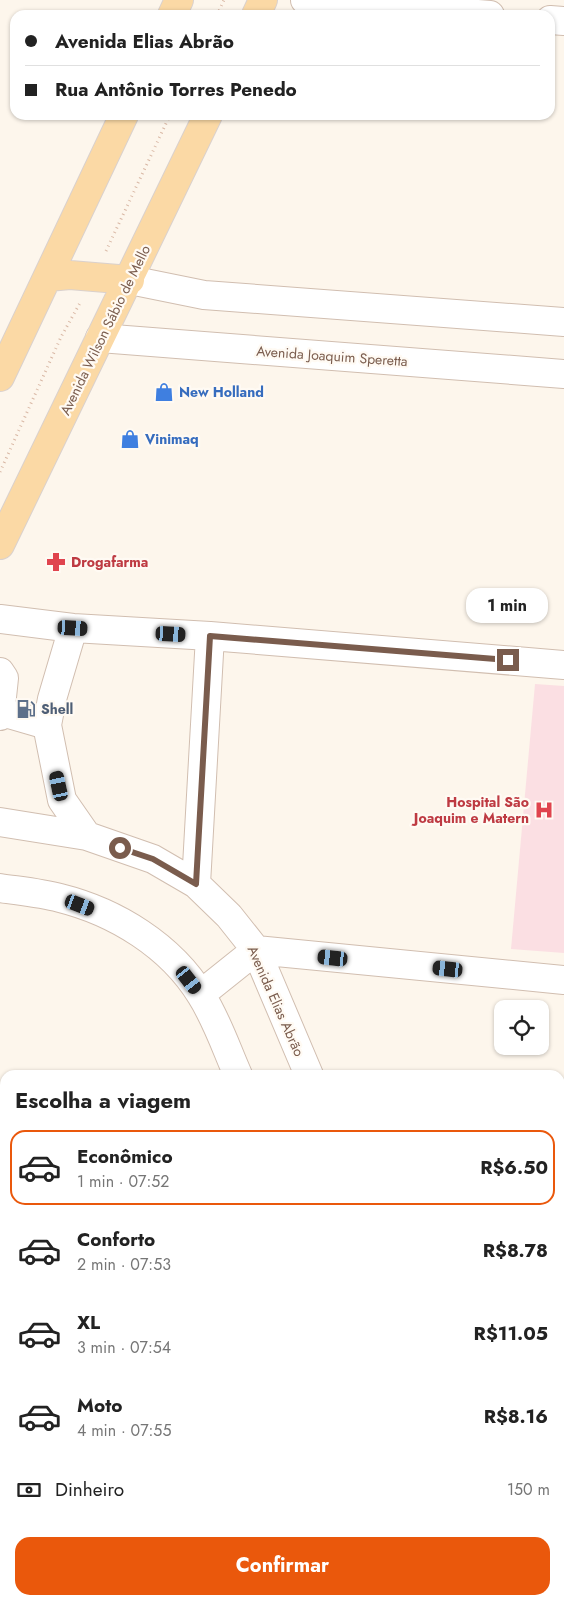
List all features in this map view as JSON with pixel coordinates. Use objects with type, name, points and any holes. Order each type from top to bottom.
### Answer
[{"type":"main road","points":[[0,377],[122,120]]},
{"type":"main road","name":"Avenida Wilson Sábio de Mello","points":[[0,546],[206,120]]},
{"type":"main road","points":[[48,277],[70,275],[130,280]]},
{"type":"street","points":[[305,0],[428,10]]},
{"type":"street","points":[[130,280],[204,294],[564,322]]},
{"type":"street","name":"Avenida Joaquim Speretta","points":[[100,338],[564,374]]},
{"type":"street","points":[[0,619],[73,628],[210,636],[564,665]]},
{"type":"street","points":[[73,628],[52,699],[47,725],[62,800],[87,836]]},
{"type":"street","points":[[196,884],[210,636]]},
{"type":"street","points":[[0,672],[4,678],[1,714],[47,725]]},
{"type":"street","name":"Avenida Elias Abrão","points":[[0,822],[87,836],[153,859],[196,884],[229,916],[256,950],[307,1070]]},
{"type":"street","points":[[0,888],[61,898],[117,919],[154,943],[178,965],[201,994],[236,1070]]},
{"type":"street","points":[[201,994],[256,950],[564,980]]},
{"type":"shaded area","name":"Hospital São Joaquim e Matern","points":[[535,684],[564,686],[564,953],[511,949]]},
{"type":"place","name":"New Holland","points":[[164,392]]},
{"type":"place","name":"Vinimaq","points":[[130,439]]},
{"type":"place","name":"Drogafarma","points":[[56,562]]},
{"type":"place","name":"Shell","points":[[26,709]]},
{"type":"place","name":"Hospital São Joaquim e Matern","points":[[544,810]]},
{"type":"route","points":[[120,848],[153,859],[196,884],[210,636],[508,660]]}]
